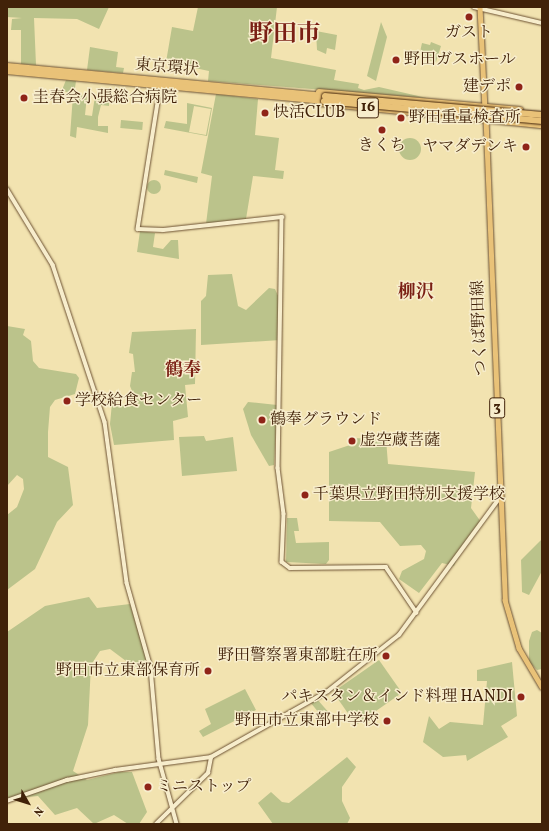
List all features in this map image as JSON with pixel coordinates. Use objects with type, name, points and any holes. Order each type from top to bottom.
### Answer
[{"type":"highway","name":"東京環状","points":[[7,66],[250,94],[325,98]]},
{"type":"highway","name":"東京環状","points":[[7,71],[289,92],[325,98]]},
{"type":"highway","name":"16","points":[[289,92],[321,92],[542,112]]},
{"type":"highway","name":"16","points":[[250,94],[542,125]]},
{"type":"highway","name":"16","points":[[325,98],[542,116]]},
{"type":"highway","name":"16","points":[[325,98],[542,121]]},
{"type":"main road","name":"つくば野田線","points":[[480,8],[507,611],[521,653],[542,687]]},
{"type":"street","points":[[474,7],[542,23]]},
{"type":"street","points":[[161,83],[138,229],[163,230],[282,217],[278,468],[284,514],[282,562],[290,568],[386,567],[417,612]]},
{"type":"street","points":[[7,189],[53,265],[105,422],[129,594],[152,676],[160,762],[171,812],[177,824]]},
{"type":"street","points":[[7,801],[67,780],[160,762],[211,757],[343,681],[399,636],[501,496]]},
{"type":"street","points":[[156,824],[171,812],[208,772],[211,757]]},
{"type":"green space","points":[[7,7],[109,7],[99,29],[77,19],[34,18],[36,65],[21,64],[21,30],[11,30],[12,19],[22,18],[7,17]]},
{"type":"green space","points":[[198,7],[277,7],[271,58],[336,70],[334,80],[359,84],[358,88],[364,90],[379,87],[427,98],[208,81],[209,71],[166,62],[172,27],[193,31]]},
{"type":"green space","points":[[381,22],[387,37],[376,81],[367,76]]},
{"type":"green space","points":[[316,31],[337,35],[335,50],[327,48],[326,54],[317,50]]},
{"type":"green space","points":[[431,42],[441,46],[436,62],[425,59],[425,54],[420,52],[422,43],[430,45]]},
{"type":"green space","points":[[90,47],[118,52],[116,67],[124,68],[123,73],[87,70]]},
{"type":"green space","points":[[66,80],[76,81],[74,95],[87,96],[85,115],[92,116],[95,96],[109,98],[109,106],[101,105],[98,117],[98,126],[108,126],[108,133],[77,127],[76,138],[70,136],[73,95],[62,90]]},
{"type":"green space","points":[[216,94],[258,99],[255,135],[279,138],[275,170],[284,171],[283,179],[253,176],[246,219],[206,224],[212,176],[201,173]]},
{"type":"green space","points":[[187,103],[212,108],[207,136],[164,128],[166,121],[187,124]],"holes":[[[194,106],[211,109],[206,135],[189,132]]]},
{"type":"green space","points":[[121,120],[143,122],[142,130],[120,128]]},
{"type":"green space","points":[[410,138],[418,141],[421,149],[418,157],[410,160],[402,157],[399,149],[402,141]]},
{"type":"green space","points":[[165,170],[198,177],[197,183],[164,175]]},
{"type":"green space","points":[[151,180],[157,180],[161,184],[161,190],[157,194],[151,194],[147,190],[147,184]]},
{"type":"green space","points":[[140,231],[155,233],[153,247],[163,249],[171,240],[178,240],[179,259],[137,252]]},
{"type":"green space","points":[[232,274],[238,306],[246,310],[269,288],[275,289],[279,298],[281,340],[201,345],[201,301],[206,296],[208,275]]},
{"type":"green space","points":[[7,326],[25,329],[23,335],[31,341],[33,361],[39,368],[76,374],[79,378],[75,394],[55,400],[50,407],[48,432],[48,457],[68,467],[73,505],[57,522],[35,569],[7,590],[7,515],[17,507],[24,489],[23,479],[17,475],[7,486]]},
{"type":"green space","points":[[196,329],[195,384],[185,385],[188,417],[173,421],[174,440],[114,445],[110,424],[112,403],[129,407],[137,403],[130,386],[132,372],[135,372],[133,354],[129,353],[132,332]]},
{"type":"green space","name":"鶴奉グラウンド","points":[[248,402],[277,405],[274,465],[269,466],[251,435],[243,409]]},
{"type":"green space","points":[[204,436],[206,441],[233,437],[237,471],[182,476],[179,437]]},
{"type":"green space","points":[[350,438],[386,439],[388,464],[475,472],[471,508],[481,522],[461,548],[454,566],[442,563],[419,593],[399,579],[402,571],[424,559],[426,551],[421,545],[400,546],[380,522],[329,521],[329,452],[350,445]]},
{"type":"green space","points":[[287,518],[297,518],[299,531],[294,531],[296,543],[329,542],[329,560],[326,564],[286,562]]},
{"type":"green space","points":[[542,539],[542,571],[529,595],[522,592],[521,560]]},
{"type":"green space","points":[[89,597],[97,608],[130,604],[150,671],[142,673],[110,649],[100,651],[91,665],[88,725],[73,771],[87,780],[119,772],[132,772],[147,812],[139,824],[128,824],[114,815],[94,824],[77,808],[55,815],[38,796],[7,799],[7,632],[45,606]]},
{"type":"green space","points":[[537,630],[542,633],[542,669],[537,670],[529,662],[529,641],[532,632]]},
{"type":"green space","points":[[379,660],[402,693],[356,725],[333,692]]},
{"type":"green space","points":[[512,662],[517,716],[501,726],[508,737],[467,761],[466,755],[443,757],[423,742],[429,716],[439,729],[450,722],[483,725],[487,681],[477,681],[477,670]]},
{"type":"green space","points":[[245,689],[256,710],[203,737],[199,731],[211,724],[205,709]]},
{"type":"green space","points":[[317,699],[330,714],[324,719],[310,702]]},
{"type":"green space","points":[[347,757],[356,767],[342,787],[342,801],[350,818],[347,824],[273,824],[258,803],[271,792],[282,802],[289,803]]},
{"type":"place","name":"ガスト","points":[[469,17]]},
{"type":"place","name":"野田ガスホール","points":[[396,60]]},
{"type":"place","name":"建デポ","points":[[519,87]]},
{"type":"place","name":"圭春会小張総合病院","points":[[24,98]]},
{"type":"place","name":"快活CLUB","points":[[265,113]]},
{"type":"place","name":"野田重量検査所","points":[[401,118]]},
{"type":"place","name":"きくち","points":[[382,130]]},
{"type":"place","name":"ヤマダデンキ","points":[[526,147]]},
{"type":"place","name":"学校給食センター","points":[[67,401]]},
{"type":"place","name":"鶴奉グラウンド","points":[[262,420]]},
{"type":"place","name":"虚空蔵菩薩","points":[[352,441]]},
{"type":"place","name":"千葉県立野田特別支援学校","points":[[305,495]]},
{"type":"place","name":"野田警察署東部駐在所","points":[[386,656]]},
{"type":"place","name":"野田市立東部保育所","points":[[208,671]]},
{"type":"place","name":"パキスタン＆インド料理 HANDI","points":[[521,697]]},
{"type":"place","name":"野田市立東部中学校","points":[[387,721]]},
{"type":"place","name":"ミニストップ","points":[[148,787]]},
{"type":"district","name":"野田市","points":[[285,36]]},
{"type":"district","name":"柳沢","points":[[416,293]]},
{"type":"district","name":"鶴奉","points":[[183,371]]}]
